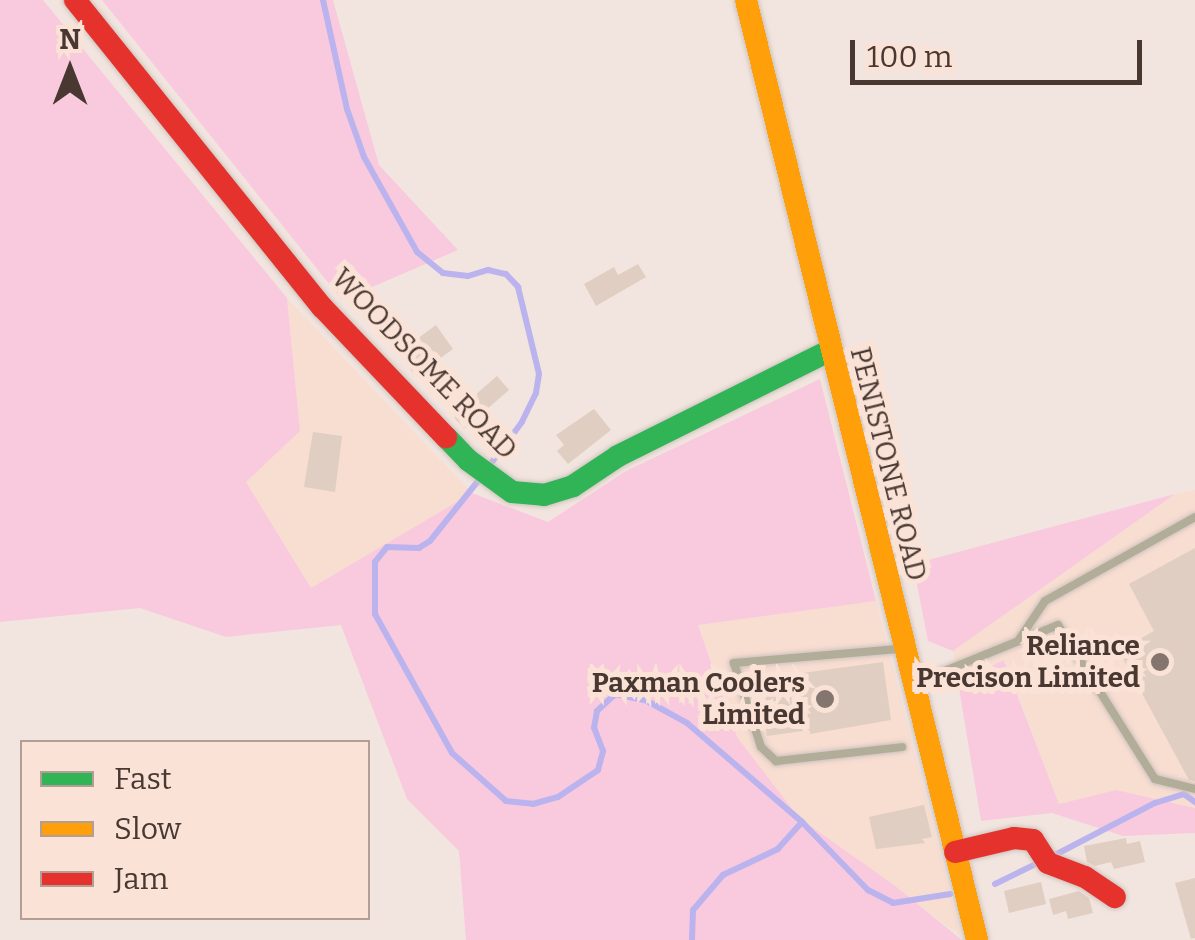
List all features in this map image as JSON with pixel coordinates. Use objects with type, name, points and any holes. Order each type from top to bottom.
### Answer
[{"type":"main road","name":"WOODSOME ROAD","points":[[75,0],[322,307],[468,460],[502,486],[525,495],[544,495],[573,486],[618,456],[829,351]]},
{"type":"main road","name":"PENISTONE ROAD","points":[[746,0],[829,351],[978,940]]},
{"type":"main road","points":[[955,852],[1014,838],[1033,840],[1044,859],[1115,897]]},
{"type":"lane","points":[[1018,641],[1045,601],[1195,518]]},
{"type":"lane","points":[[912,684],[1058,625],[1154,779],[1195,789]]},
{"type":"lane","points":[[902,747],[776,761],[760,748],[734,663],[903,648]]},
{"type":"shaded area","points":[[0,0],[43,0],[287,298],[300,431],[246,482],[311,588],[472,493],[548,522],[626,471],[820,379],[876,601],[698,625],[737,737],[799,818],[894,885],[962,940],[466,940],[459,851],[407,799],[341,625],[226,637],[140,608],[0,622]]},
{"type":"shaded area","points":[[102,0],[333,0],[379,165],[458,250],[342,300]]},
{"type":"shaded area","points":[[287,298],[472,493],[311,588],[246,482],[300,431]]},
{"type":"shaded area","points":[[1195,490],[1195,808],[1116,790],[1059,804],[1005,660],[958,682],[953,651],[1175,494]]},
{"type":"shaded area","points":[[1175,494],[953,651],[928,641],[913,564]]},
{"type":"shaded area","points":[[876,601],[961,936],[789,811],[737,737],[698,624]]},
{"type":"shaded area","points":[[1004,660],[1059,804],[1116,790],[1195,808],[1195,833],[1123,836],[1052,813],[981,821],[958,682]]},
{"type":"building","points":[[638,264],[646,277],[596,306],[584,284],[614,267],[618,275]]},
{"type":"building","points":[[436,325],[453,349],[415,376],[404,360],[422,346],[417,339]]},
{"type":"building","points":[[497,376],[509,390],[464,429],[452,415]]},
{"type":"building","points":[[594,409],[611,430],[568,464],[557,451],[564,445],[556,435]]},
{"type":"building","points":[[313,432],[342,436],[335,492],[304,487]]},
{"type":"building","name":"Reliance Precison Limited","points":[[1195,548],[1195,781],[1189,780],[1119,651],[1154,631],[1129,584]]},
{"type":"building","name":"Paxman Coolers Limited","points":[[883,662],[891,720],[810,734],[810,730],[767,736],[759,679]]},
{"type":"building","points":[[924,805],[932,837],[922,839],[925,843],[876,849],[869,817]]},
{"type":"building","points":[[1126,838],[1127,844],[1140,841],[1145,862],[1114,869],[1111,862],[1095,866],[1087,862],[1084,846]]},
{"type":"building","points":[[1195,878],[1195,938],[1191,939],[1175,883]]},
{"type":"building","points":[[1041,882],[1046,904],[1009,913],[1004,891]]},
{"type":"building","points":[[1079,891],[1089,898],[1093,913],[1068,919],[1066,911],[1053,915],[1049,899]]},
{"type":"waterway","points":[[323,0],[347,109],[364,157],[417,252],[443,273],[468,276],[488,270],[506,274],[518,287],[539,374],[536,393],[522,422],[489,466]]},
{"type":"waterway","points":[[482,476],[430,541],[419,548],[387,547],[375,562],[375,614],[452,753],[506,801],[533,804],[558,797],[598,770],[603,751],[594,728],[597,711],[615,694],[647,701],[687,723],[802,822],[778,849],[723,875],[693,910],[692,940]]},
{"type":"waterway","points":[[1053,856],[1155,803],[1184,794],[1195,802]]},
{"type":"waterway","points":[[802,822],[868,890],[893,903],[950,894]]},
{"type":"waterway","points":[[995,884],[1042,861]]},
{"type":"traffic: fast","points":[[446,437],[468,460],[512,492],[544,495],[573,486],[618,456],[829,351]]},
{"type":"traffic: slow","points":[[746,0],[977,940]]},
{"type":"traffic: jam","points":[[75,0],[322,307],[446,437]]},
{"type":"traffic: jam","points":[[955,852],[1014,838],[1033,840],[1048,863],[1085,877],[1115,897]]},
{"type":"place","name":"Reliance Precison Limited","points":[[1160,662]]},
{"type":"place","name":"Paxman Coolers Limited","points":[[825,699]]}]
